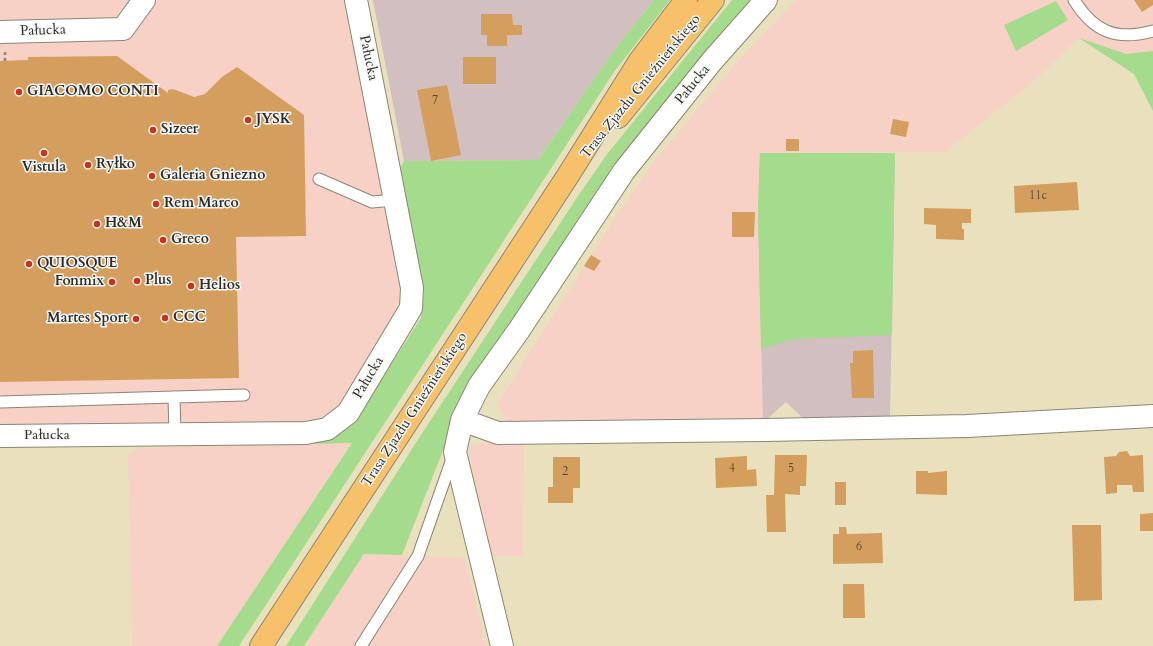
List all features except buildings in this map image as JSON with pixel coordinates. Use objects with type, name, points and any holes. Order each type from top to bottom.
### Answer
[{"type":"main road","name":"Trasa Zjazdu Gnieźnieńskiego","points":[[261,646],[569,174],[638,62],[686,0]]},
{"type":"main road","name":"Trasa Zjazdu Gnieźnieńskiego","points":[[569,174],[713,0]]},
{"type":"street","name":"Pałucka","points":[[0,32],[122,29],[144,0]]},
{"type":"street","name":"Pałucka","points":[[0,436],[306,433],[327,429],[348,413],[411,308],[412,288],[356,0]]},
{"type":"street","name":"Pałucka","points":[[502,646],[455,452],[462,420],[480,386],[519,330],[624,171],[712,61],[766,0]]},
{"type":"street","points":[[462,420],[498,433],[506,433],[967,426],[1153,416]]},
{"type":"lane","points":[[1074,0],[1082,13],[1101,30],[1118,34],[1153,31]]},
{"type":"lane","points":[[319,179],[372,202],[396,200]]},
{"type":"lane","points":[[0,402],[244,395]]},
{"type":"lane","points":[[174,397],[175,435]]},
{"type":"lane","points":[[361,646],[418,556],[455,452]]},
{"type":"shaded area","points":[[0,0],[345,0],[371,120],[404,295],[402,305],[342,403],[325,418],[311,422],[0,425]]},
{"type":"shaded area","points":[[373,0],[654,0],[613,52],[538,160],[404,161]]},
{"type":"shaded area","points":[[796,0],[1153,0],[1153,111],[1134,74],[1079,38],[1036,79],[945,152],[760,153],[758,210],[763,423],[509,424],[497,404],[620,210],[660,154],[741,58]]},
{"type":"shaded area","points":[[760,153],[895,153],[890,416],[806,421],[786,402],[763,423],[758,210]]},
{"type":"shaded area","points":[[488,441],[524,443],[523,556],[487,556],[469,447]]},
{"type":"shaded area","points":[[352,442],[217,646],[132,646],[128,454],[140,448]]},
{"type":"shaded area","points":[[364,554],[465,558],[486,646],[304,646]]},
{"type":"green space","points":[[654,0],[670,0],[614,72],[239,646],[217,646],[352,443],[313,444],[327,439],[352,425],[421,318],[424,293],[400,168],[404,161],[538,160],[613,52]]},
{"type":"green space","points":[[732,0],[753,0],[590,204],[452,413],[444,448],[402,555],[364,554],[304,646],[286,646],[419,438],[578,196],[608,153]]},
{"type":"green space","points":[[1056,1],[1068,20],[1016,51],[1004,25]]},
{"type":"green space","points":[[1079,38],[1126,54],[1153,51],[1153,111],[1134,74]]},
{"type":"green space","points":[[760,153],[895,153],[892,335],[794,339],[761,349],[758,210]]},
{"type":"place","name":"GIACOMO CONTI","points":[[19,92]]},
{"type":"place","name":"JYSK","points":[[248,120]]},
{"type":"place","name":"Sizeer","points":[[153,130]]},
{"type":"place","name":"Vistula","points":[[44,153]]},
{"type":"place","name":"Ryłko","points":[[88,165]]},
{"type":"place","name":"Galeria Gniezno","points":[[152,176]]},
{"type":"place","name":"Rem Marco","points":[[156,204]]},
{"type":"place","name":"H&M","points":[[97,224]]},
{"type":"place","name":"Greco","points":[[163,240]]},
{"type":"place","name":"QUIOSQUE","points":[[29,264]]},
{"type":"place","name":"Plus","points":[[137,281]]},
{"type":"place","name":"Fonmix","points":[[112,282]]},
{"type":"place","name":"Helios","points":[[191,286]]},
{"type":"place","name":"CCC","points":[[165,318]]},
{"type":"place","name":"Martes Sport","points":[[136,319]]}]
